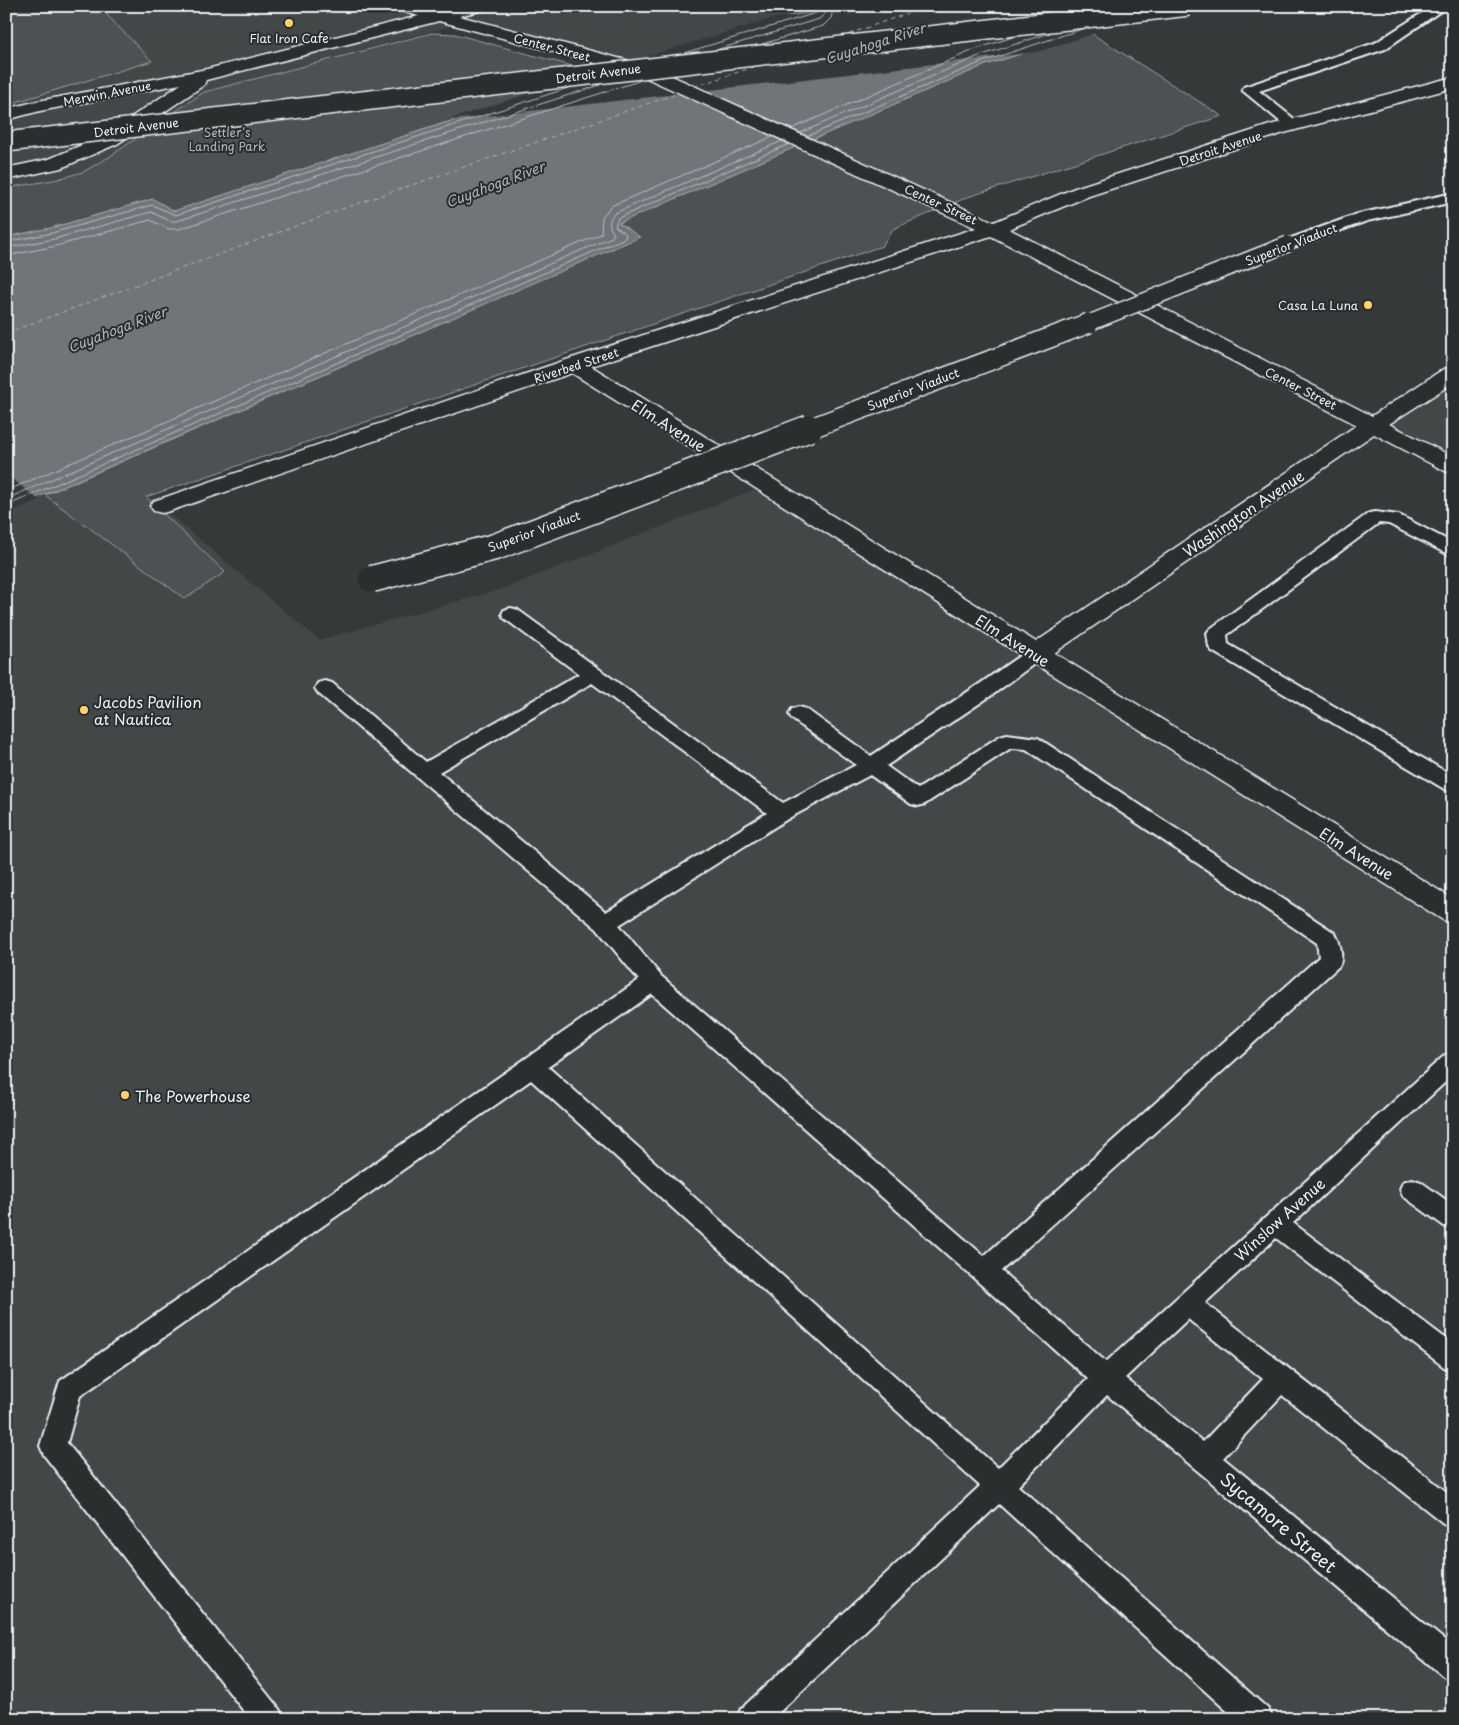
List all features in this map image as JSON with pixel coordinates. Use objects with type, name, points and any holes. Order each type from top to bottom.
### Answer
[{"type":"street","name":"Center Street","points":[[403,6],[641,70],[962,213],[1453,466]]},
{"type":"street","name":"Merwin Avenue","points":[[6,115],[38,106],[207,74],[478,6]]},
{"type":"street","name":"Detroit Avenue","points":[[6,142],[1189,6]]},
{"type":"street","name":"Merwin Avenue","points":[[6,174],[54,164],[110,140],[207,74]]},
{"type":"street","name":"Detroit Avenue","points":[[993,229],[1082,192],[1293,125],[1453,82]]},
{"type":"street","name":"Riverbed Street","points":[[162,506],[574,365],[993,229]]},
{"type":"street","name":"Superior Viaduct","points":[[372,580],[495,547],[1089,323]]},
{"type":"street","name":"Elm Avenue","points":[[574,365],[1453,913]]},
{"type":"street","name":"Washington Avenue","points":[[1035,654],[1453,373]]},
{"type":"lane","points":[[1293,125],[1249,90],[1380,46],[1442,6]]},
{"type":"lane","name":"Superior Viaduct","points":[[1089,323],[1288,244],[1363,217],[1453,197]]},
{"type":"lane","points":[[1453,551],[1394,519],[1375,517],[1217,633],[1219,647],[1453,785]]},
{"type":"lane","points":[[511,614],[782,813]]},
{"type":"lane","points":[[605,923],[782,813],[872,765],[988,688],[1035,654]]},
{"type":"lane","points":[[424,772],[594,674]]},
{"type":"lane","name":"Sycamore Street","points":[[325,688],[605,923],[653,982],[1106,1378],[1453,1666]]},
{"type":"lane","points":[[799,714],[918,799],[1007,741],[1032,743],[1327,939],[1331,960],[984,1271]]},
{"type":"lane","points":[[269,1719],[53,1446],[70,1389],[653,982]]},
{"type":"lane","name":"Winslow Avenue","points":[[751,1719],[998,1486],[1106,1378],[1453,1061]]},
{"type":"lane","points":[[531,1066],[1258,1719]]},
{"type":"lane","points":[[1412,1189],[1453,1219]]},
{"type":"lane","points":[[1275,1223],[1453,1359]]},
{"type":"lane","points":[[1187,1304],[1453,1514]]},
{"type":"lane","points":[[1204,1459],[1281,1378]]},
{"type":"shaded area","points":[[6,6],[822,6],[612,69],[463,23],[204,92],[109,157],[83,172],[54,180],[6,188]]},
{"type":"shaded area","points":[[1453,373],[1453,466],[1373,425]]},
{"type":"shaded area","points":[[112,466],[319,640],[505,588],[766,485],[1453,913],[1453,1719],[6,1719],[6,511]]},
{"type":"green space","points":[[6,6],[112,6],[104,12],[152,61],[6,105]]},
{"type":"green space","points":[[1089,32],[1222,116],[968,197],[893,229],[882,246],[146,497],[225,572],[185,599],[45,495],[639,237],[619,223],[983,66]]},
{"type":"green space","name":"Settler's Landing Park","points":[[432,33],[455,34],[598,73],[174,211],[153,199],[51,228],[6,237],[6,188],[54,180],[83,172],[109,157],[204,92]]},
{"type":"water","name":"Cuyahoga River","points":[[823,6],[1170,6],[983,66],[619,223],[640,237],[6,511],[6,237],[51,228],[153,199],[174,211],[598,73]]},
{"type":"pier","points":[[880,6],[1172,6],[1170,9],[1037,52],[444,121],[598,71],[774,18]]},
{"type":"pier","points":[[10,477],[39,500],[6,514],[6,479]]},
{"type":"ferry route","points":[[841,37],[928,6]]},
{"type":"ferry route","points":[[694,87],[759,65]]},
{"type":"ferry route","points":[[6,333],[342,209],[679,93]]},
{"type":"place","name":"Flat Iron Cafe","points":[[289,23]]},
{"type":"place","name":"Casa La Luna","points":[[1368,305]]},
{"type":"place","name":"Jacobs Pavilion at Nautica","points":[[84,710]]},
{"type":"place","name":"The Powerhouse","points":[[125,1095]]}]
